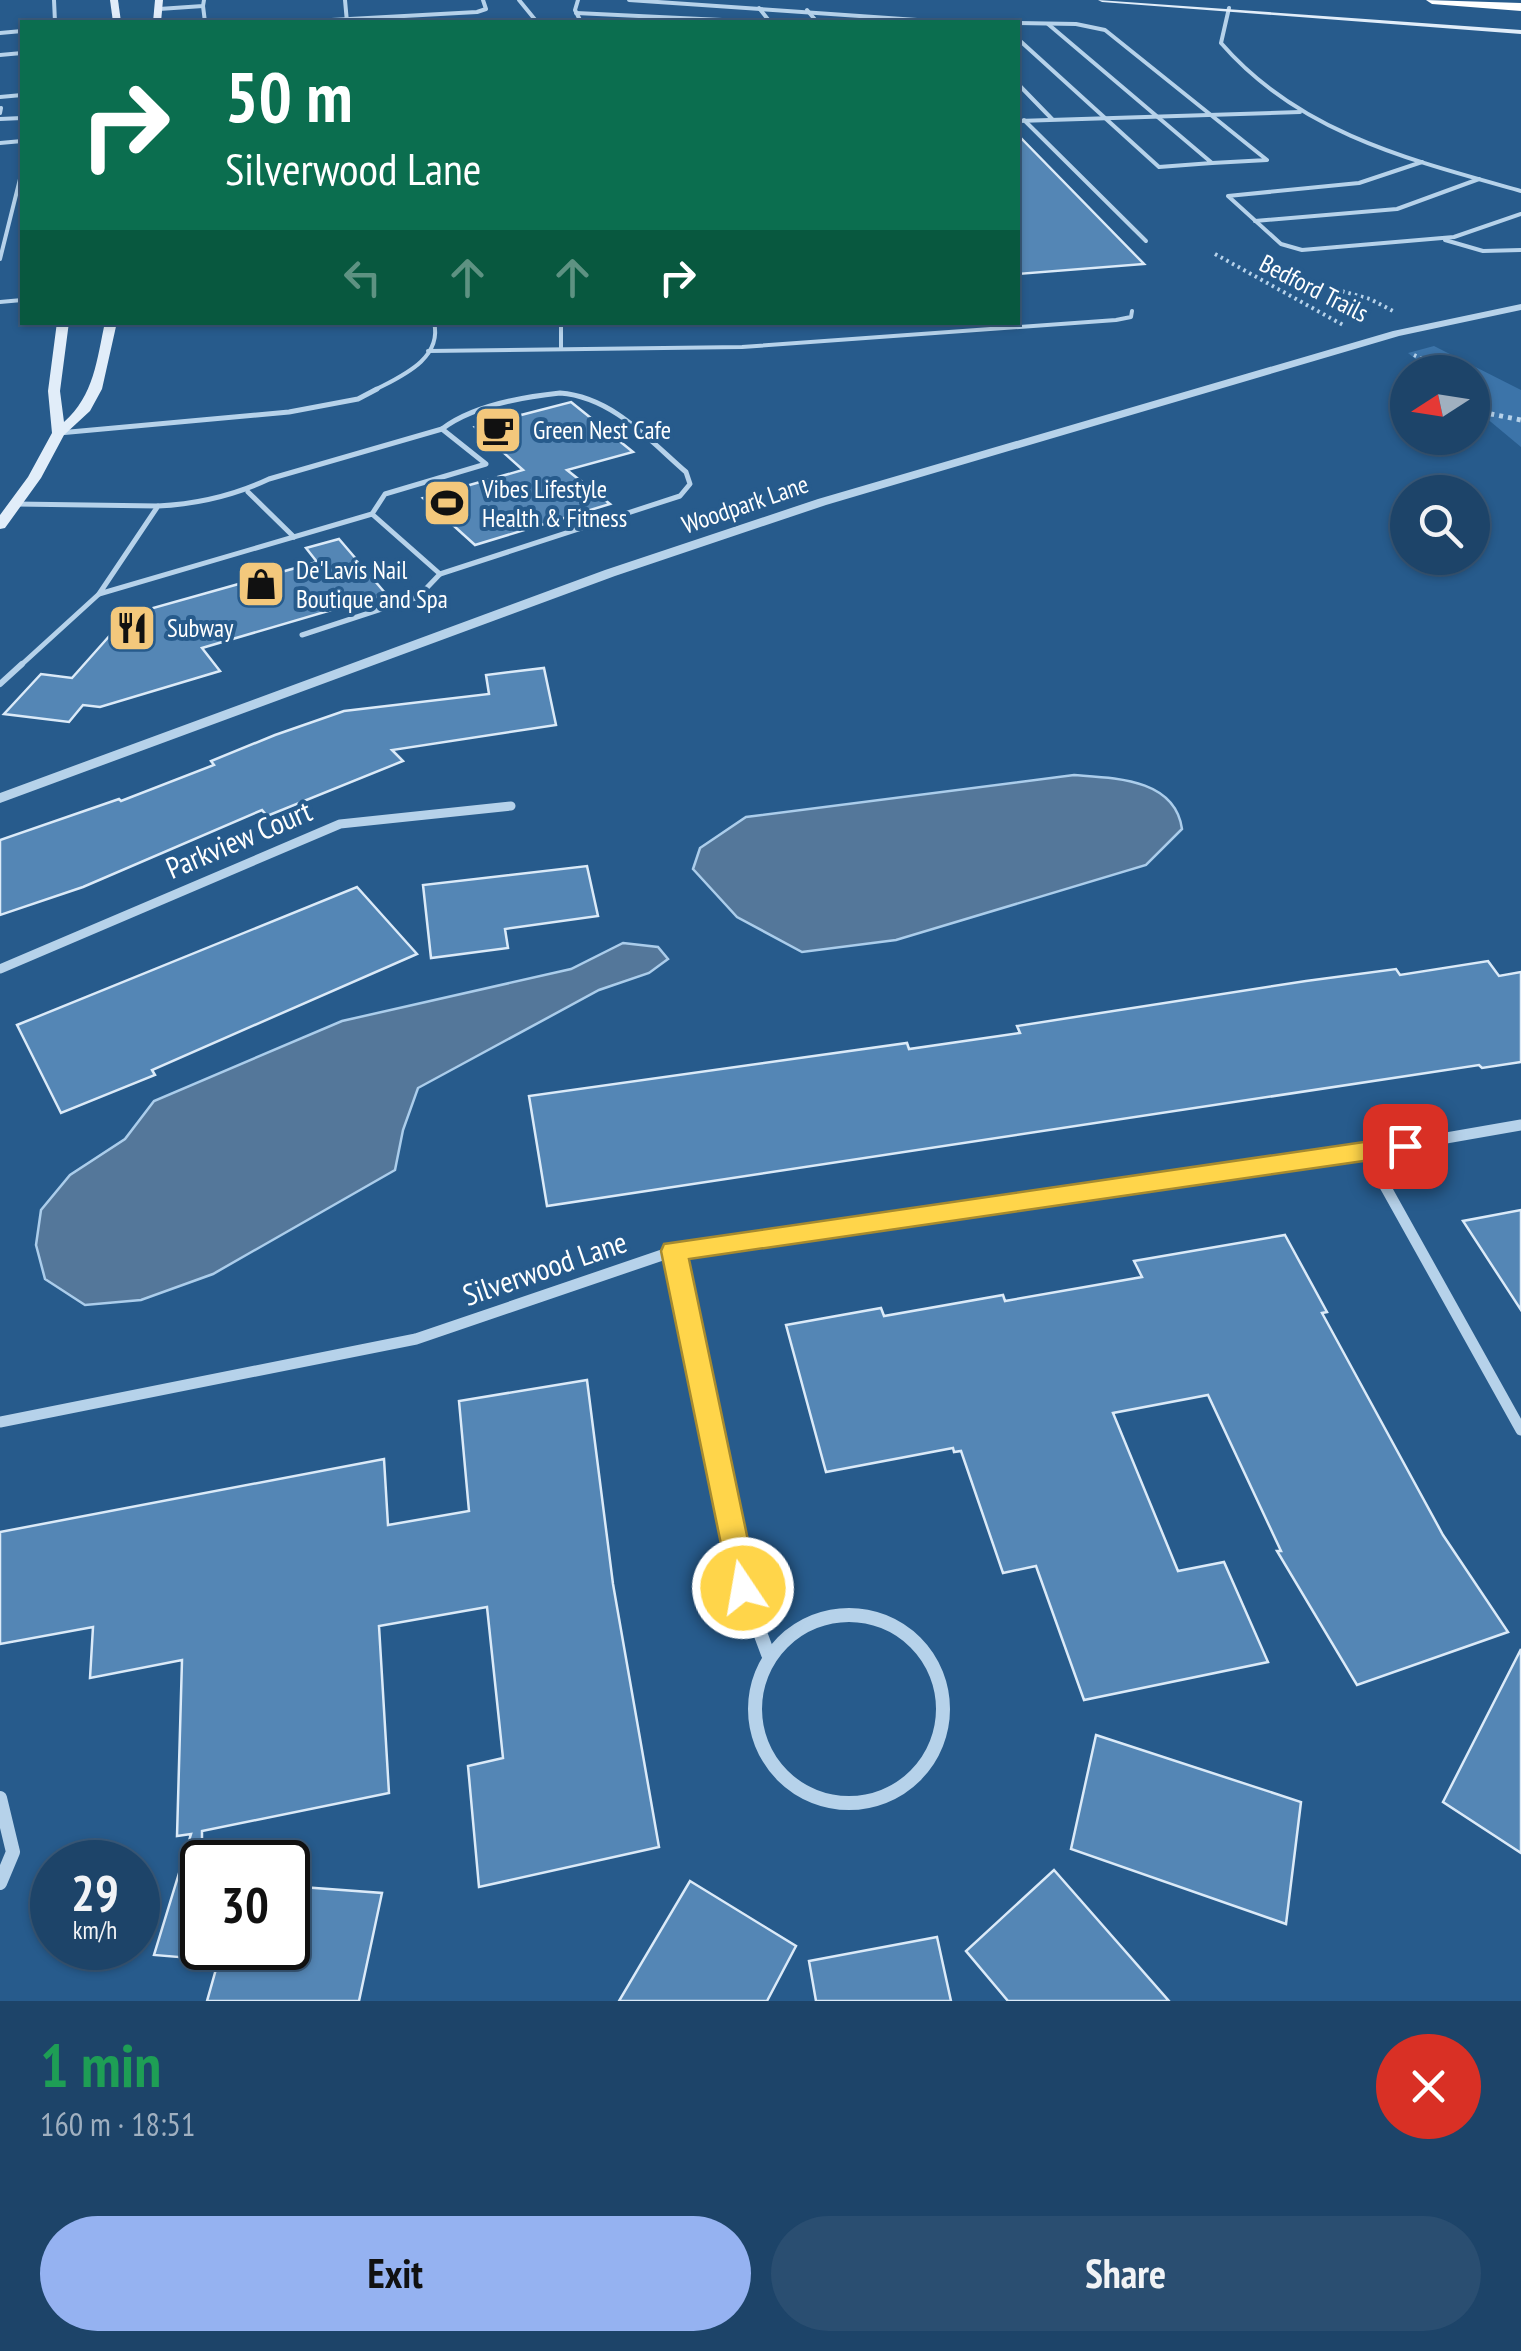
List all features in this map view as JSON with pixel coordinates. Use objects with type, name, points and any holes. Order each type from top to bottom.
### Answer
[{"type":"highway","points":[[1432,0],[1521,6]]},
{"type":"highway","points":[[1477,0],[1521,6]]},
{"type":"main road","points":[[1102,0],[1521,32]]},
{"type":"main road","points":[[59,433],[54,391],[63,325]]},
{"type":"main road","points":[[0,524],[59,433],[84,412],[96,390],[110,325]]},
{"type":"street","name":"Woodpark Lane","points":[[0,798],[610,573],[774,518],[1378,338],[1521,306]]},
{"type":"street","name":"Parkview Court","points":[[0,970],[340,824],[510,806]]},
{"type":"street","name":"Silverwood Lane","points":[[0,1422],[416,1339],[674,1251],[1366,1152],[1521,1125]]},
{"type":"street","points":[[1366,1152],[1521,1430]]},
{"type":"street","points":[[674,1251],[743,1588],[768,1654],[752,1694],[756,1736],[779,1774],[818,1799],[863,1805],[891,1796],[905,1791],[936,1760],[948,1719],[940,1677],[916,1642],[879,1620],[838,1615],[797,1627],[768,1654]]},
{"type":"street","points":[[0,1798],[13,1852],[0,1883]]},
{"type":"lane","points":[[361,20],[477,12],[486,8],[483,0]]},
{"type":"lane","points":[[519,0],[534,20]]},
{"type":"lane","points":[[578,0],[576,13],[580,20]]},
{"type":"lane","points":[[629,0],[854,13],[907,20]]},
{"type":"lane","points":[[158,4],[203,3]]},
{"type":"lane","points":[[716,5],[721,20]]},
{"type":"lane","points":[[759,8],[768,20]]},
{"type":"lane","points":[[1230,8],[1221,43],[1234,62],[1300,112],[1372,145],[1521,192]]},
{"type":"lane","points":[[807,10],[815,20]]},
{"type":"lane","points":[[576,13],[690,20]]},
{"type":"lane","points":[[854,13],[861,20]]},
{"type":"lane","points":[[1020,23],[1106,30],[1266,160],[1160,167],[1020,41]]},
{"type":"lane","points":[[1048,24],[1212,163]]},
{"type":"lane","points":[[1020,86],[1052,118]]},
{"type":"lane","points":[[1021,121],[1100,115],[1160,119],[1300,112]]},
{"type":"lane","points":[[1021,121],[1146,241]]},
{"type":"lane","points":[[1422,162],[1359,184],[1228,196],[1281,244],[1302,250],[1441,239],[1521,214]]},
{"type":"lane","points":[[0,259],[20,178]]},
{"type":"lane","points":[[1256,221],[1398,210],[1479,179]]},
{"type":"lane","points":[[1441,239],[1481,252],[1503,254],[1521,250]]},
{"type":"lane","points":[[428,351],[482,346],[562,349],[798,345],[1116,320],[1131,317],[1132,311]]},
{"type":"lane","points":[[59,433],[289,412],[358,399],[421,366],[435,325]]},
{"type":"lane","points":[[561,325],[562,349]]},
{"type":"lane","points":[[16,504],[158,506],[248,492],[270,479],[442,428],[456,419],[551,394],[575,394],[597,400],[686,472],[690,484],[680,496],[440,574],[418,596],[302,635]]},
{"type":"lane","points":[[99,594],[372,514],[385,494],[486,464],[442,428]]},
{"type":"lane","points":[[248,492],[294,536]]},
{"type":"lane","points":[[0,684],[99,594],[158,506]]},
{"type":"lane","points":[[372,514],[440,574]]},
{"type":"path","name":"Bedford Trails","points":[[1302,250],[1290,266],[1299,279],[1370,299],[1423,327]]},
{"type":"path","name":"Bedford Trails","points":[[1215,254],[1353,331],[1413,355]]},
{"type":"path","points":[[1490,412],[1521,420]]},
{"type":"shaded area","points":[[1434,346],[1452,355],[1411,355],[1408,353]]},
{"type":"shaded area","points":[[1490,374],[1521,390],[1521,447],[1490,421]]},
{"type":"shaded area","points":[[1074,775],[1123,780],[1155,790],[1177,812],[1182,829],[1146,865],[896,940],[802,952],[737,917],[693,869],[700,848],[746,817]]},
{"type":"shaded area","points":[[623,943],[658,947],[668,959],[649,973],[599,990],[418,1088],[403,1130],[395,1170],[213,1274],[141,1300],[85,1305],[45,1279],[36,1245],[41,1210],[70,1175],[125,1139],[154,1101],[342,1021],[571,969]]},
{"type":"building","points":[[1020,137],[1144,264],[1020,274]]},
{"type":"building","points":[[571,402],[633,452],[567,470],[610,504],[475,545],[423,498],[523,470],[475,427]]},
{"type":"building","points":[[339,539],[386,594],[202,648],[220,671],[100,707],[83,705],[69,722],[4,714],[41,674],[72,678],[128,615],[317,562],[306,548]]},
{"type":"building","points":[[544,668],[556,725],[392,750],[403,761],[267,816],[262,810],[83,887],[0,915],[0,840],[121,801],[214,765],[211,761],[275,735],[344,711],[489,694],[486,675]]},
{"type":"building","points":[[587,866],[598,916],[505,929],[508,948],[431,958],[423,885]]},
{"type":"building","points":[[357,887],[417,954],[152,1070],[155,1075],[61,1113],[17,1025]]},
{"type":"building","points":[[1488,961],[1499,976],[1521,972],[1521,1062],[1482,1068],[1479,1065],[547,1206],[529,1096],[907,1043],[909,1049],[1020,1033],[1017,1026],[1306,981],[1396,969],[1400,975]]},
{"type":"building","points":[[1521,1210],[1521,1310],[1463,1221]]},
{"type":"building","points":[[1285,1235],[1327,1312],[1322,1313],[1443,1535],[1508,1632],[1357,1685],[1277,1551],[1281,1551],[1208,1395],[1113,1413],[1178,1571],[1224,1562],[1268,1662],[1084,1700],[1036,1566],[1003,1573],[961,1451],[954,1452],[953,1448],[826,1472],[786,1325],[881,1308],[884,1316],[1003,1295],[1005,1301],[1142,1277],[1134,1261]]},
{"type":"building","points":[[587,1380],[613,1584],[659,1847],[479,1887],[468,1766],[503,1758],[487,1607],[379,1626],[389,1793],[202,1831],[202,1840],[189,1840],[191,1834],[177,1836],[182,1660],[90,1678],[93,1627],[0,1644],[0,1532],[384,1459],[388,1525],[469,1511],[459,1401]]},
{"type":"building","points":[[1521,1649],[1521,1853],[1443,1802]]},
{"type":"building","points":[[1096,1735],[1301,1802],[1286,1924],[1071,1849]]},
{"type":"building","points":[[180,1870],[180,1957],[160,1956],[160,1935]]},
{"type":"building","points":[[1054,1870],[1169,2001],[1008,2001],[966,1951]]},
{"type":"building","points":[[690,1881],[796,1946],[767,2001],[619,2001]]},
{"type":"building","points":[[310,1888],[382,1893],[359,2001],[207,2001],[216,1970],[310,1970]]},
{"type":"building","points":[[937,1937],[951,2001],[816,2001],[809,1961]]},
{"type":"place","name":"Green Nest Cafe","points":[[498,430]]},
{"type":"place","name":"Vibes Lifestyle Health & Fitness","points":[[447,503]]},
{"type":"place","name":"De'Lavis Nail Boutique and Spa","points":[[261,584]]},
{"type":"place","name":"Subway","points":[[132,628]]},
{"type":"route","points":[[743,1588],[674,1251],[1405,1146]]}]
